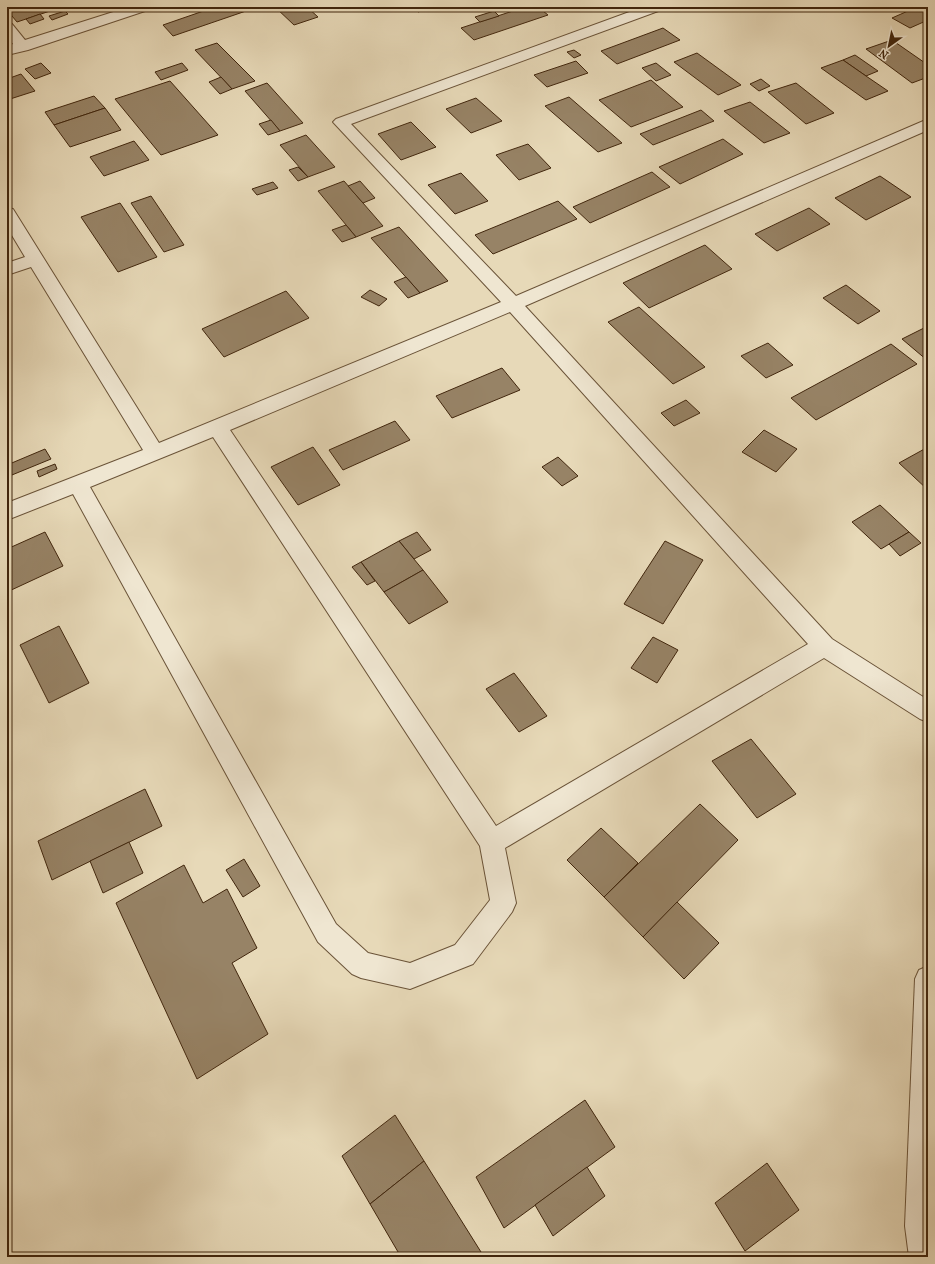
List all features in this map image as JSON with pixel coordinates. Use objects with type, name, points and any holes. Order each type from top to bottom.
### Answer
[{"type":"street","points":[[7,52],[143,7]]},
{"type":"street","points":[[656,7],[341,122],[513,304],[824,646],[928,712]]},
{"type":"street","points":[[7,27],[23,47]]},
{"type":"street","points":[[7,512],[218,428],[513,304],[928,124]]},
{"type":"street","points":[[7,213],[155,453]]},
{"type":"street","points":[[7,268],[36,259]]},
{"type":"street","points":[[78,484],[327,933],[361,965],[410,976],[464,955],[502,903],[492,842],[218,428]]},
{"type":"street","points":[[492,842],[824,646]]},
{"type":"street","points":[[924,1257],[920,1226],[928,979]]},
{"type":"building","points":[[15,7],[51,7],[53,10],[17,22],[7,10]]},
{"type":"building","points":[[215,7],[243,7],[246,11],[173,36],[163,25]]},
{"type":"building","points":[[275,7],[307,7],[318,17],[294,25]]},
{"type":"building","points":[[414,7],[434,7],[418,12]]},
{"type":"building","points":[[525,7],[538,7],[548,15],[474,40],[461,28]]},
{"type":"building","points":[[917,7],[928,7],[928,20],[910,28],[892,18]]},
{"type":"building","points":[[65,11],[68,14],[52,20],[49,16]]},
{"type":"building","points":[[494,11],[499,16],[480,22],[475,17]]},
{"type":"building","points":[[40,14],[44,19],[30,24],[26,19]]},
{"type":"building","points":[[663,28],[680,40],[617,64],[601,51]]},
{"type":"building","points":[[892,40],[928,65],[928,77],[912,83],[866,49]]},
{"type":"building","points":[[217,43],[255,81],[232,89],[195,50]]},
{"type":"building","points":[[574,50],[581,55],[574,58],[567,52]]},
{"type":"building","points":[[697,53],[741,85],[718,95],[674,62]]},
{"type":"building","points":[[855,55],[878,71],[866,76],[843,60]]},
{"type":"building","points":[[843,60],[888,91],[866,100],[821,68]]},
{"type":"building","points":[[576,61],[588,73],[547,87],[534,75]]},
{"type":"building","points":[[41,63],[51,73],[35,79],[25,69]]},
{"type":"building","points":[[182,63],[188,70],[161,80],[155,72]]},
{"type":"building","points":[[656,63],[671,75],[656,81],[642,68]]},
{"type":"building","points":[[21,74],[35,91],[7,100],[7,79]]},
{"type":"building","points":[[221,77],[232,89],[220,94],[209,82]]},
{"type":"building","points":[[761,79],[770,86],[759,91],[750,84]]},
{"type":"building","points":[[651,80],[683,107],[631,127],[599,100]]},
{"type":"building","points":[[170,81],[218,135],[161,155],[115,99]]},
{"type":"building","points":[[267,83],[303,123],[280,131],[245,91]]},
{"type":"building","points":[[796,83],[834,113],[806,124],[768,92]]},
{"type":"building","points":[[94,96],[105,108],[54,125],[45,112]]},
{"type":"building","points":[[569,97],[622,143],[598,152],[545,106]]},
{"type":"building","points":[[476,98],[502,121],[471,133],[446,109]]},
{"type":"building","points":[[750,102],[790,133],[764,143],[724,111]]},
{"type":"building","points":[[105,108],[121,130],[70,147],[54,125]]},
{"type":"building","points":[[701,110],[714,121],[653,145],[640,134]]},
{"type":"building","points":[[271,120],[280,131],[268,135],[259,124]]},
{"type":"building","points":[[411,122],[436,147],[401,160],[378,134]]},
{"type":"building","points":[[306,135],[335,167],[308,177],[280,145]]},
{"type":"building","points":[[723,139],[743,154],[680,184],[659,167]]},
{"type":"building","points":[[134,141],[149,160],[104,176],[90,157]]},
{"type":"building","points":[[528,144],[551,168],[519,180],[496,155]]},
{"type":"building","points":[[298,167],[308,177],[298,181],[289,170]]},
{"type":"building","points":[[652,172],[670,187],[590,223],[573,207]]},
{"type":"building","points":[[461,173],[488,201],[455,214],[428,185]]},
{"type":"building","points":[[880,176],[911,197],[866,220],[835,198]]},
{"type":"building","points":[[344,181],[383,226],[356,237],[318,191]]},
{"type":"building","points":[[360,181],[375,198],[363,203],[348,186]]},
{"type":"building","points":[[273,182],[278,188],[257,195],[252,189]]},
{"type":"building","points":[[151,196],[184,245],[164,252],[131,203]]},
{"type":"building","points":[[558,201],[577,219],[493,254],[475,235]]},
{"type":"building","points":[[120,203],[157,257],[118,272],[81,217]]},
{"type":"building","points":[[809,208],[830,224],[777,251],[755,234]]},
{"type":"building","points":[[346,225],[356,237],[342,242],[332,230]]},
{"type":"building","points":[[399,227],[448,281],[420,293],[371,238]]},
{"type":"building","points":[[705,245],[732,269],[649,308],[623,283]]},
{"type":"building","points":[[406,277],[420,293],[408,298],[394,282]]},
{"type":"building","points":[[846,285],[880,311],[858,324],[823,298]]},
{"type":"building","points":[[370,290],[387,299],[379,306],[361,297]]},
{"type":"building","points":[[286,291],[309,318],[224,357],[202,329]]},
{"type":"building","points":[[639,307],[705,367],[673,384],[608,322]]},
{"type":"building","points":[[928,326],[928,361],[902,339]]},
{"type":"building","points":[[768,343],[793,365],[766,378],[741,356]]},
{"type":"building","points":[[891,344],[917,364],[816,420],[791,398]]},
{"type":"building","points":[[502,368],[520,390],[452,418],[436,396]]},
{"type":"building","points":[[686,400],[700,413],[674,426],[661,413]]},
{"type":"building","points":[[395,421],[410,440],[343,470],[329,450]]},
{"type":"building","points":[[764,430],[797,449],[776,472],[742,452]]},
{"type":"building","points":[[313,447],[340,485],[298,505],[271,467]]},
{"type":"building","points":[[928,447],[928,490],[899,463]]},
{"type":"building","points":[[45,449],[51,459],[7,477],[7,465]]},
{"type":"building","points":[[558,457],[578,476],[562,486],[542,467]]},
{"type":"building","points":[[55,464],[57,469],[39,477],[37,471]]},
{"type":"building","points":[[880,505],[909,532],[881,549],[852,522]]},
{"type":"building","points":[[45,532],[63,566],[7,592],[7,549]]},
{"type":"building","points":[[417,532],[431,550],[414,559],[399,541]]},
{"type":"building","points":[[909,532],[921,543],[900,556],[889,544]]},
{"type":"building","points":[[399,541],[423,570],[384,592],[361,562]]},
{"type":"building","points":[[665,541],[703,560],[663,624],[624,604]]},
{"type":"building","points":[[361,562],[375,581],[367,585],[352,567]]},
{"type":"building","points":[[423,570],[448,602],[409,624],[384,592]]},
{"type":"building","points":[[59,626],[89,683],[49,703],[20,645]]},
{"type":"building","points":[[653,637],[678,650],[657,683],[631,668]]},
{"type":"building","points":[[514,673],[547,716],[519,732],[486,689]]},
{"type":"building","points":[[751,739],[796,794],[757,818],[712,761]]},
{"type":"building","points":[[145,789],[162,826],[52,880],[38,841]]},
{"type":"building","points":[[700,804],[738,840],[643,937],[604,897]]},
{"type":"building","points":[[601,828],[638,863],[604,897],[567,860]]},
{"type":"building","points":[[129,842],[143,873],[103,893],[90,861]]},
{"type":"building","points":[[244,859],[260,886],[243,897],[226,870]]},
{"type":"building","points":[[184,865],[203,903],[227,889],[257,948],[232,963],[268,1034],[197,1079],[116,903]]},
{"type":"building","points":[[677,902],[719,943],[684,979],[643,937]]},
{"type":"building","points":[[585,1100],[615,1147],[504,1228],[476,1177]]},
{"type":"building","points":[[395,1115],[424,1161],[370,1204],[342,1156]]},
{"type":"building","points":[[424,1161],[481,1252],[476,1257],[401,1257],[370,1204]]},
{"type":"building","points":[[767,1163],[799,1210],[745,1251],[715,1203]]},
{"type":"building","points":[[587,1167],[605,1196],[553,1236],[535,1205]]}]
